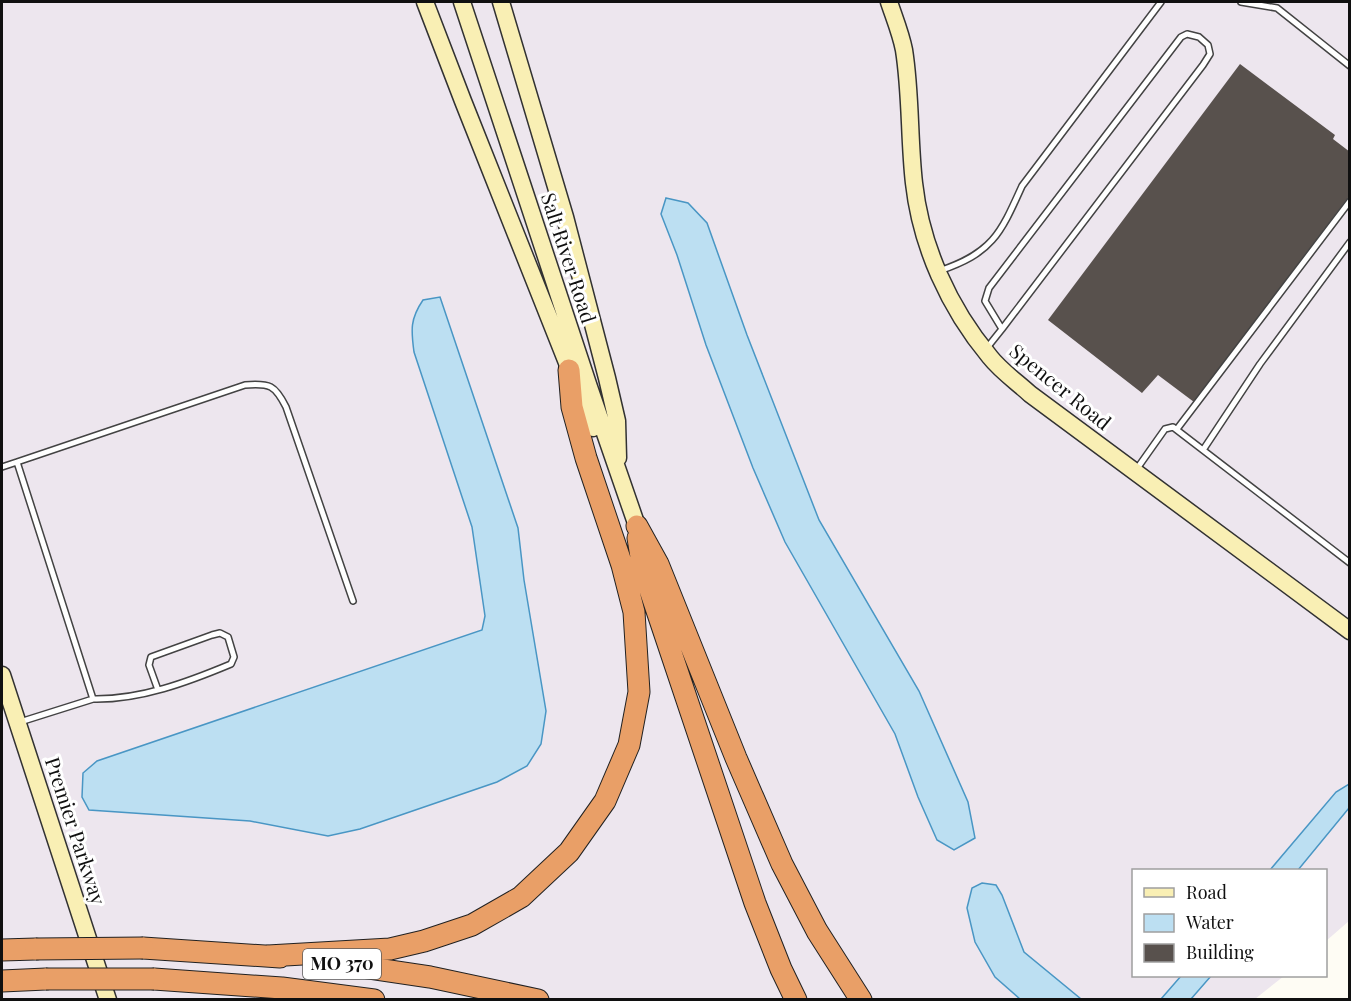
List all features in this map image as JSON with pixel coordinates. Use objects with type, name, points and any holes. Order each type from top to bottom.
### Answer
[{"type":"highway","points":[[268,956],[390,949],[424,941],[472,925],[521,897],[569,852],[605,801],[628,745],[639,692],[634,612],[622,565],[586,458],[572,407],[569,370]]},
{"type":"highway","points":[[637,526],[643,569],[688,703],[766,934],[796,999]]},
{"type":"highway","points":[[637,526],[658,564],[736,758],[782,864],[816,931],[861,999]]},
{"type":"highway","name":"MO 370","points":[[2,950],[143,948],[268,956],[430,977],[538,999]]},
{"type":"highway","name":"MO 370","points":[[2,981],[154,979],[282,988],[374,999]]},
{"type":"main road","points":[[425,2],[588,420],[618,474]]},
{"type":"main road","name":"Salt River Road","points":[[462,2],[637,526]]},
{"type":"main road","points":[[501,2],[565,218],[607,378],[617,421],[618,474]]},
{"type":"main road","name":"Spencer Road","points":[[889,2],[903,49],[918,206],[923,230],[937,271],[961,319],[991,359],[1030,394],[1350,631]]},
{"type":"main road","name":"Premier Parkway","points":[[2,675],[108,999]]},
{"type":"lane","points":[[937,271],[973,257],[988,246],[1009,216],[1022,186],[1161,2]]},
{"type":"lane","points":[[1241,2],[1277,8],[1350,66]]},
{"type":"lane","points":[[985,351],[1002,329],[1203,65],[1210,54],[1209,45],[1199,37],[1187,34],[1181,37],[989,288],[985,301],[987,308],[1002,329]]},
{"type":"lane","points":[[1177,429],[1350,201]]},
{"type":"lane","points":[[1203,450],[1267,354],[1350,242]]},
{"type":"lane","points":[[2,467],[246,385],[269,385],[279,391],[286,407],[354,601]]},
{"type":"lane","points":[[1135,471],[1165,429],[1173,427],[1350,562]]},
{"type":"lane","points":[[17,462],[93,699]]},
{"type":"lane","points":[[17,723],[93,699],[111,699],[158,690],[231,664],[234,657],[228,637],[220,633],[212,635],[151,657],[149,665],[158,690]]},
{"type":"shaded area","points":[[2,2],[1349,2],[1349,921],[1327,940],[1327,869],[1132,869],[1132,977],[1283,977],[1255,999],[2,1000]]},
{"type":"water","points":[[666,198],[688,203],[707,223],[747,335],[819,520],[919,691],[968,802],[975,838],[954,850],[937,840],[918,797],[895,734],[785,542],[753,468],[706,345],[677,255],[661,214]]},
{"type":"water","points":[[440,297],[518,528],[524,580],[546,711],[541,744],[527,766],[497,782],[360,829],[328,836],[250,821],[89,810],[82,797],[83,773],[97,761],[482,630],[485,616],[472,527],[414,352],[412,325],[416,313],[423,300]]},
{"type":"water","points":[[1349,784],[1349,808],[1299,869],[1271,869],[1336,792]]},
{"type":"water","points":[[982,883],[996,885],[1024,952],[1081,999],[1020,999],[995,977],[975,942],[967,908],[972,888]]},
{"type":"water","points":[[1180,977],[1210,977],[1191,999],[1161,999]]},
{"type":"building","points":[[1240,64],[1335,135],[1333,139],[1350,152],[1350,195],[1194,402],[1158,375],[1142,393],[1048,320]]}]
